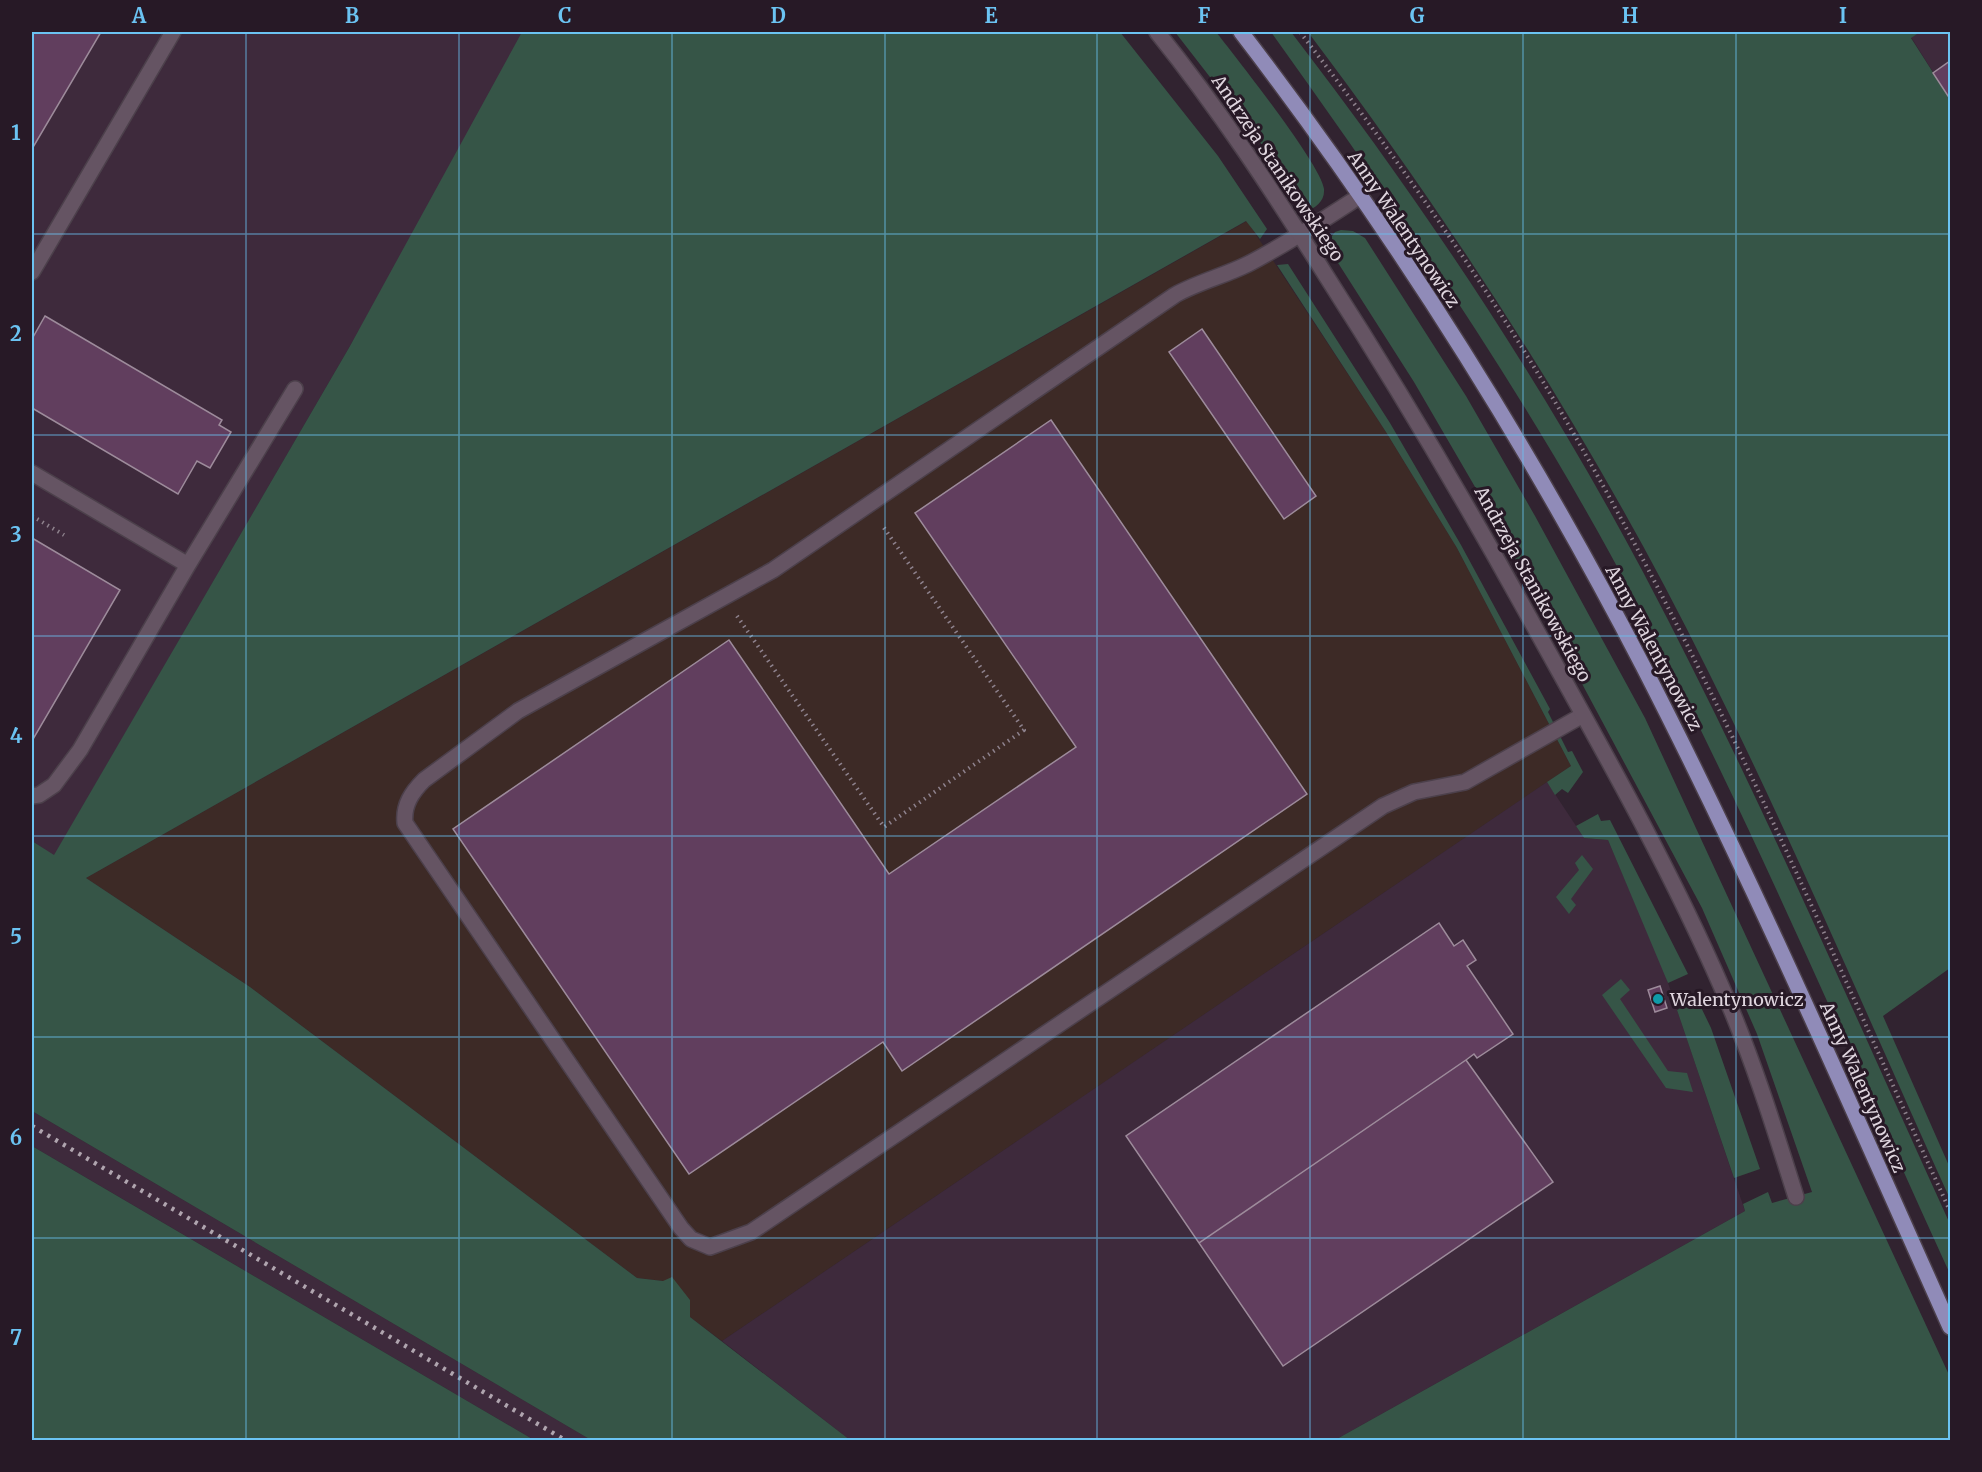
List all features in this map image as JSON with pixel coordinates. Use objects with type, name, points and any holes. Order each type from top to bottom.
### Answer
[{"type":"main road","name":"Anny Walentynowicz","points":[[1241,32],[1360,196],[1486,391],[1577,544],[1642,664],[1719,820],[1950,1327]]},
{"type":"street","points":[[32,272],[173,32]]},
{"type":"street","name":"Andrzeja Stanikowskiego","points":[[1157,32],[1234,133],[1444,463],[1583,715],[1661,859],[1724,992],[1770,1113],[1796,1197]]},
{"type":"street","points":[[1360,196],[1301,235],[1244,266],[1195,284],[1175,295],[773,570],[518,711],[424,780],[412,792],[404,816],[411,835],[681,1228],[691,1239],[710,1247],[751,1232],[1383,806],[1414,792],[1466,782],[1583,715]]},
{"type":"street","points":[[32,796],[39,795],[54,785],[68,768],[295,389]]},
{"type":"street","points":[[32,473],[188,565]]},
{"type":"path","points":[[1300,32],[1407,176],[1511,334],[1560,410],[1654,579],[1728,728],[1950,1211]]},
{"type":"path","points":[[725,598],[884,827],[1024,730],[868,505]]},
{"type":"path","points":[[32,516],[64,535]]},
{"type":"shaded area","points":[[32,32],[527,32],[350,346],[54,856],[32,841]]},
{"type":"shaded area","points":[[1920,32],[1950,32],[1950,99],[1911,37]]},
{"type":"shaded area","points":[[1247,221],[1386,432],[1457,548],[1571,766],[722,1341],[690,1317],[690,1300],[663,1281],[637,1278],[250,987],[86,878]]},
{"type":"shaded area","points":[[1547,782],[1584,838],[1608,840],[1664,971],[1745,1211],[1335,1440],[850,1440],[722,1341]]},
{"type":"shaded area","points":[[32,1111],[591,1440],[534,1440],[32,1146]]},
{"type":"green space","points":[[522,32],[1120,32],[1218,156],[1267,229],[1260,239],[1246,221],[86,878],[250,987],[637,1278],[663,1281],[672,1277],[690,1300],[690,1317],[850,1440],[591,1440],[32,1111],[32,841],[54,855],[350,346]]},
{"type":"green space","points":[[1175,32],[1216,32],[1294,136],[1320,177],[1324,189],[1323,197],[1316,206],[1305,212],[1258,139]]},
{"type":"green space","points":[[1271,32],[1291,32],[1340,96],[1433,227],[1522,362],[1564,431],[1643,572],[1763,814],[1950,1224],[1950,1274],[1759,852],[1678,685],[1596,528],[1509,382],[1463,311],[1369,170]]},
{"type":"green space","points":[[1308,32],[1920,32],[1911,38],[1950,99],[1950,968],[1883,1016],[1950,1168],[1950,1199],[1812,890],[1740,736],[1703,660],[1625,513],[1497,301],[1405,165]]},
{"type":"green space","points":[[1353,231],[1365,238],[1466,396],[1535,516],[1645,718],[1950,1377],[1950,1440],[1335,1440],[1745,1211],[1743,1204],[1768,1192],[1772,1203],[1812,1192],[1757,1034],[1702,908],[1496,523],[1414,382],[1326,244],[1335,232]]},
{"type":"green space","points":[[1288,264],[1390,423],[1461,545],[1550,709],[1548,712],[1568,752],[1572,751],[1583,772],[1568,793],[1562,789],[1555,795],[1547,782],[1571,766],[1457,548],[1386,432],[1277,265]]},
{"type":"green space","points":[[1598,814],[1601,821],[1610,820],[1688,974],[1668,983],[1608,840],[1584,838],[1576,826]]},
{"type":"green space","points":[[1582,855],[1593,869],[1571,899],[1576,905],[1569,914],[1556,897],[1579,870],[1575,863]]},
{"type":"green space","points":[[1621,979],[1630,990],[1620,999],[1668,1071],[1687,1073],[1693,1092],[1666,1088],[1602,995]]},
{"type":"green space","points":[[1697,999],[1711,1028],[1760,1169],[1734,1178],[1677,1010]]},
{"type":"green space","points":[[32,1146],[534,1440],[32,1440]]},
{"type":"building","points":[[32,32],[101,32],[32,149]]},
{"type":"building","points":[[1950,61],[1950,99],[1933,73]]},
{"type":"building","points":[[45,316],[222,420],[219,425],[231,432],[210,468],[197,461],[178,494],[32,408],[32,339]]},
{"type":"building","points":[[1202,329],[1316,496],[1284,519],[1169,352]]},
{"type":"building","points":[[1051,420],[1307,794],[902,1071],[883,1042],[689,1174],[453,829],[729,640],[889,874],[1076,747],[915,513]]},
{"type":"building","points":[[32,538],[120,590],[32,741]]},
{"type":"building","points":[[1439,923],[1454,946],[1463,940],[1476,960],[1467,966],[1513,1034],[1477,1058],[1474,1054],[1199,1243],[1126,1136]]},
{"type":"building","name":"Walentynowicz","points":[[1660,986],[1667,1008],[1655,1012],[1648,990]]},
{"type":"building","points":[[1466,1060],[1553,1182],[1283,1366],[1199,1243]]},
{"type":"railway","points":[[32,1126],[565,1440]]},
{"type":"place","name":"Walentynowicz","points":[[1658,999]]}]
